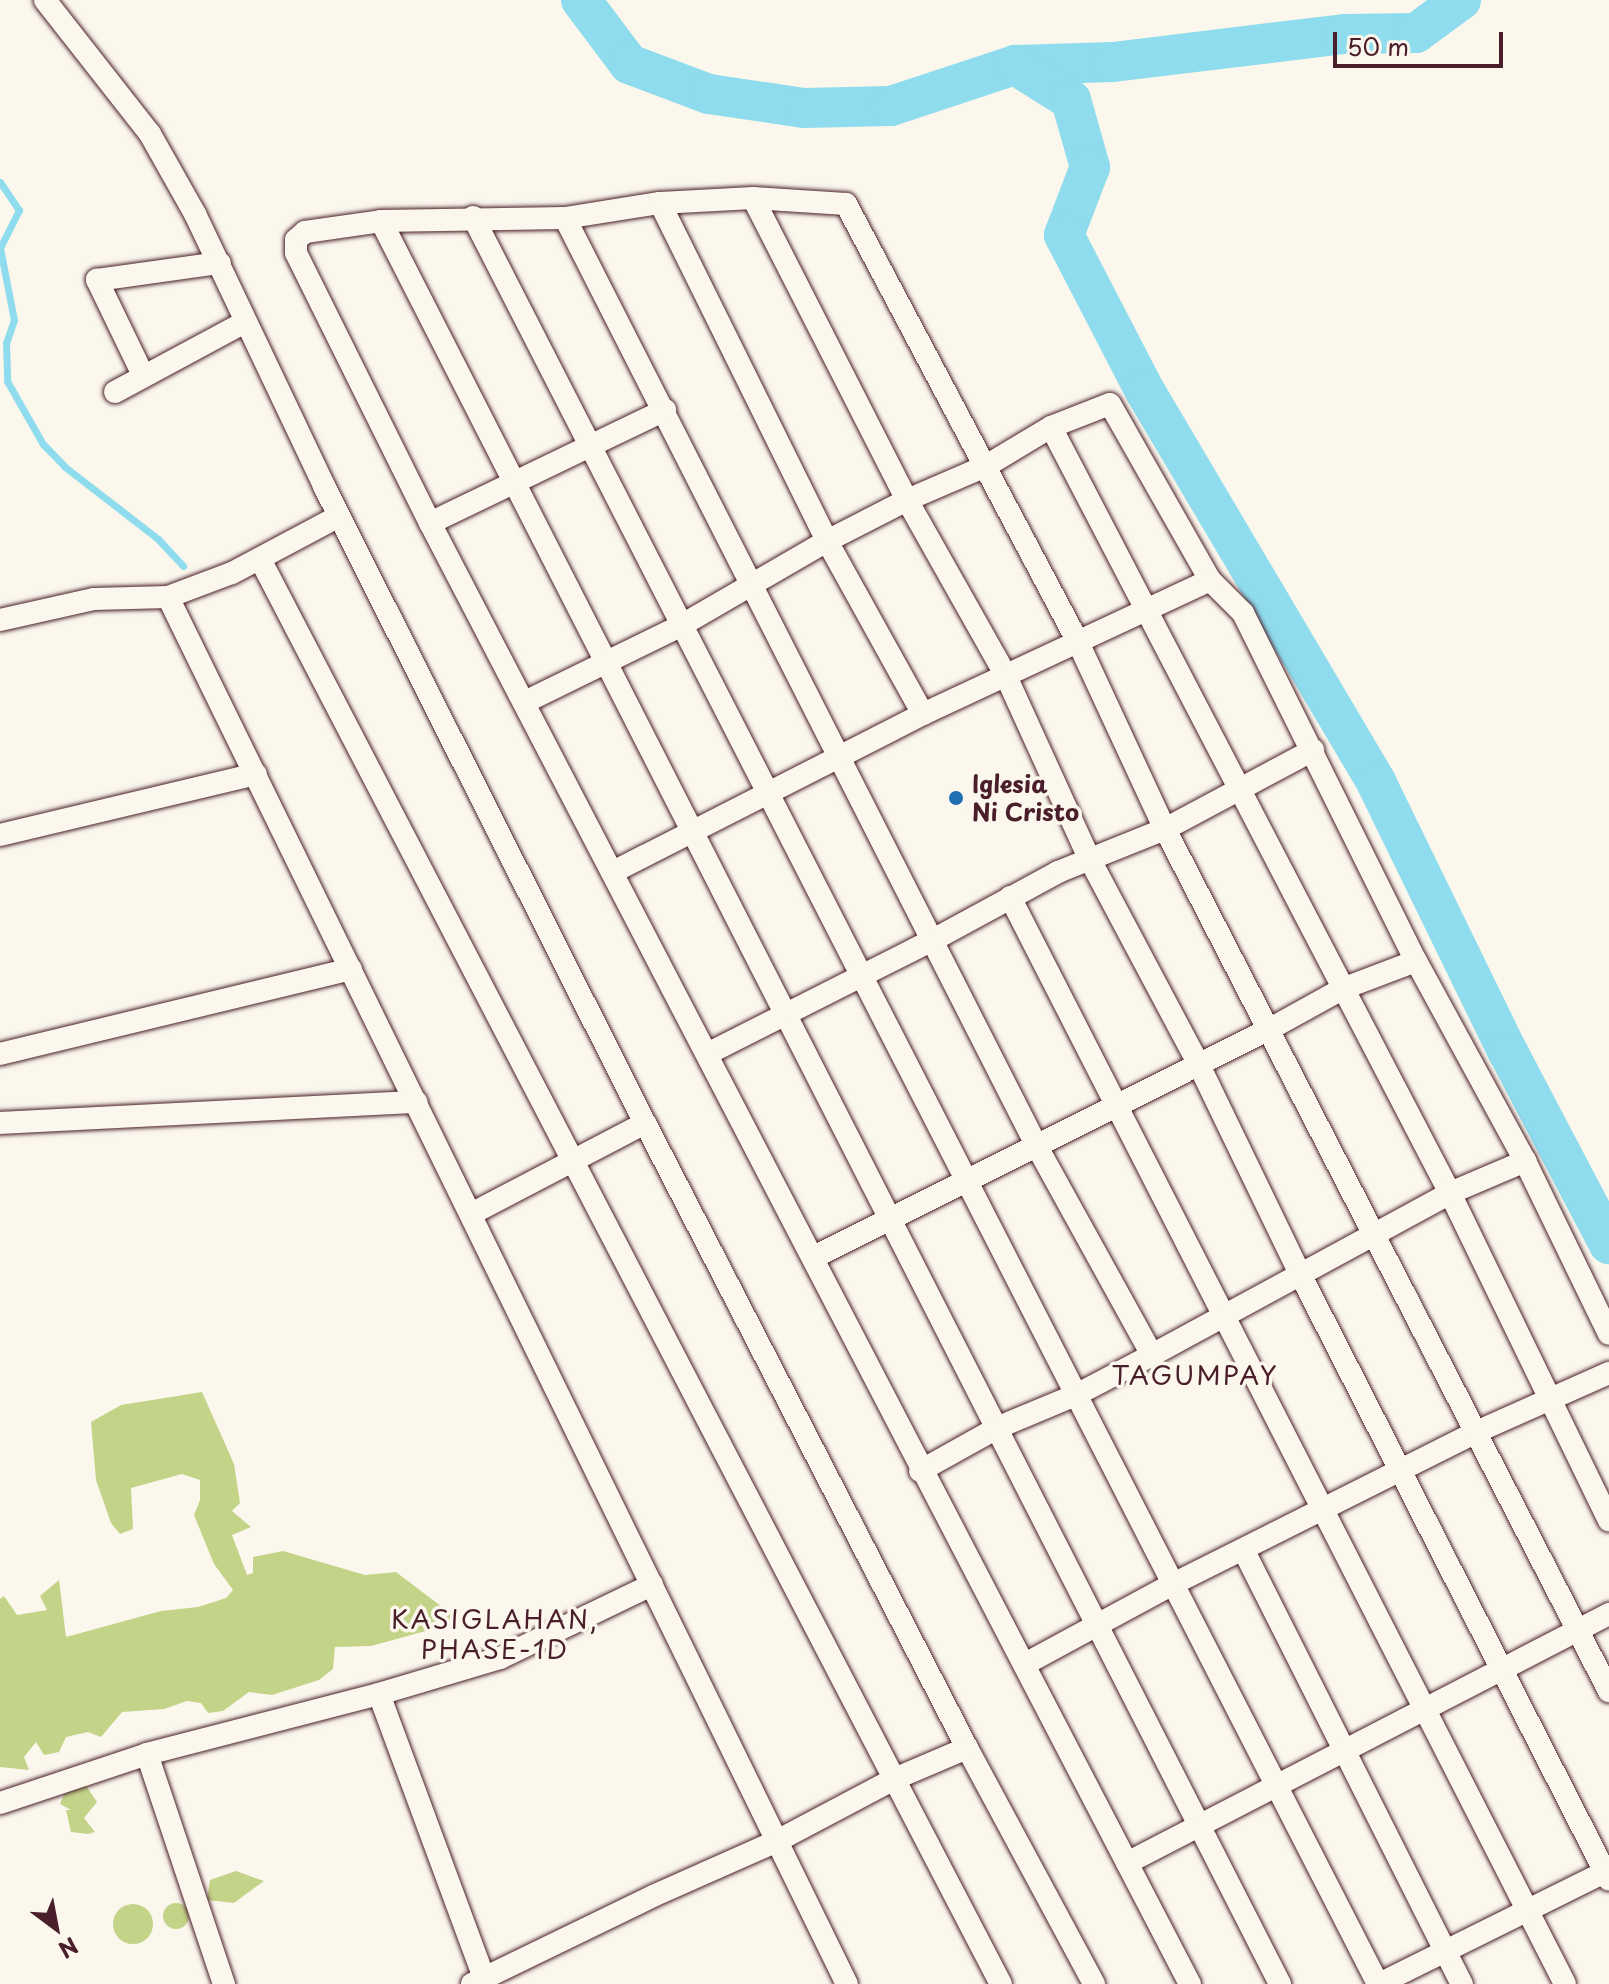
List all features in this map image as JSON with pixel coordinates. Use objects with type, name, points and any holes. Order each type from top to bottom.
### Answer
[{"type":"street","points":[[45,0],[150,134],[220,263],[245,322],[339,516],[645,1123],[967,1748],[1094,1984]]},
{"type":"street","points":[[473,217],[1378,1984],[1444,1949],[1608,1874],[1299,1272],[1198,1063],[1089,858],[1006,676],[907,500],[753,198]]},
{"type":"street","points":[[1190,1984],[1025,1664],[920,1471],[814,1257],[430,523],[295,249],[296,240],[305,232],[381,221],[473,217],[565,218],[660,203],[753,198],[846,204],[1078,642],[1165,829],[1609,1691]]},
{"type":"street","points":[[660,203],[827,541],[923,714]]},
{"type":"street","points":[[565,218],[841,754],[1035,1143],[1152,1355]]},
{"type":"street","points":[[381,221],[691,832],[999,1427],[1280,1984]]},
{"type":"street","points":[[143,375],[97,280],[220,263]]},
{"type":"street","points":[[115,392],[245,322]]},
{"type":"street","points":[[525,702],[682,625],[827,541],[907,500],[986,466],[1051,427],[1110,404],[1210,580],[1243,613],[1416,961],[1525,1161],[1609,1334]]},
{"type":"street","points":[[430,523],[665,410]]},
{"type":"street","points":[[1051,427],[1147,606],[1238,790],[1450,1193],[1609,1520]]},
{"type":"street","points":[[0,620],[94,599],[168,597],[207,584],[260,559],[339,516]]},
{"type":"street","points":[[260,559],[1001,1984]]},
{"type":"street","points":[[613,872],[841,754],[1147,606],[1210,580]]},
{"type":"street","points":[[168,597],[847,1984]]},
{"type":"street","points":[[707,1054],[933,940],[1010,897],[1089,858],[1165,829],[1313,750]]},
{"type":"street","points":[[0,835],[256,774]]},
{"type":"street","points":[[1010,897],[1226,1313],[1322,1511],[1565,1984]]},
{"type":"street","points":[[814,1257],[1035,1143],[1119,1105],[1268,1030],[1342,989],[1416,961]]},
{"type":"street","points":[[0,1054],[351,969]]},
{"type":"street","points":[[0,1123],[416,1102]]},
{"type":"street","points":[[471,1214],[645,1123]]},
{"type":"street","points":[[920,1471],[999,1427],[1078,1394],[1450,1193],[1525,1161]]},
{"type":"street","points":[[1025,1664],[1171,1585],[1474,1433],[1549,1397],[1609,1373]]},
{"type":"street","points":[[1244,1551],[1462,1984]]},
{"type":"street","points":[[0,1803],[147,1754],[379,1694],[500,1658],[652,1585]]},
{"type":"street","points":[[1127,1863],[1609,1614]]},
{"type":"street","points":[[379,1694],[478,1982],[653,1896],[777,1841],[894,1779],[967,1748]]},
{"type":"street","points":[[147,1754],[224,1984]]},
{"type":"green space","points":[[202,1392],[234,1464],[240,1503],[232,1511],[251,1527],[232,1535],[247,1575],[253,1573],[253,1557],[283,1551],[365,1575],[396,1572],[454,1616],[455,1623],[371,1646],[335,1647],[333,1669],[319,1680],[272,1695],[249,1692],[223,1711],[208,1713],[201,1703],[187,1701],[164,1709],[122,1712],[101,1737],[88,1732],[66,1737],[59,1752],[44,1755],[36,1742],[24,1757],[29,1770],[0,1767],[0,1599],[4,1596],[17,1615],[47,1610],[40,1596],[59,1580],[66,1637],[161,1611],[198,1607],[226,1598],[233,1590],[214,1564],[194,1515],[200,1500],[200,1480],[182,1474],[131,1488],[133,1529],[120,1534],[111,1523],[96,1480],[91,1422],[121,1405]]},
{"type":"green space","points":[[82,1780],[97,1802],[84,1818],[95,1832],[88,1834],[71,1832],[66,1810],[71,1810],[60,1804],[65,1792]]},
{"type":"green space","points":[[236,1871],[264,1881],[234,1903],[207,1900],[210,1880]]},
{"type":"green space","points":[[176,1903],[185,1907],[189,1916],[185,1925],[176,1929],[167,1925],[163,1916],[167,1907]]},
{"type":"green space","points":[[133,1904],[147,1910],[153,1924],[147,1938],[133,1944],[119,1938],[113,1924],[119,1910]]},
{"type":"waterway","points":[[581,0],[629,64],[709,94],[804,108],[891,106],[1015,65],[1113,62],[1344,34],[1416,33],[1461,0]]},
{"type":"waterway","points":[[1015,65],[1071,100],[1090,167],[1064,235],[1145,391],[1377,784],[1508,1052],[1609,1244]]},
{"type":"waterway","points":[[0,182],[19,210],[0,248],[14,320],[6,343],[7,381],[43,444],[65,467],[158,539],[183,566]]},
{"type":"place","name":"Iglesia Ni Cristo","points":[[956,798]]},
{"type":"district","name":"TAGUMPAY","points":[[1195,1375]]},
{"type":"district","name":"KASIGLAHAN, PHASE-1D","points":[[495,1634]]}]
